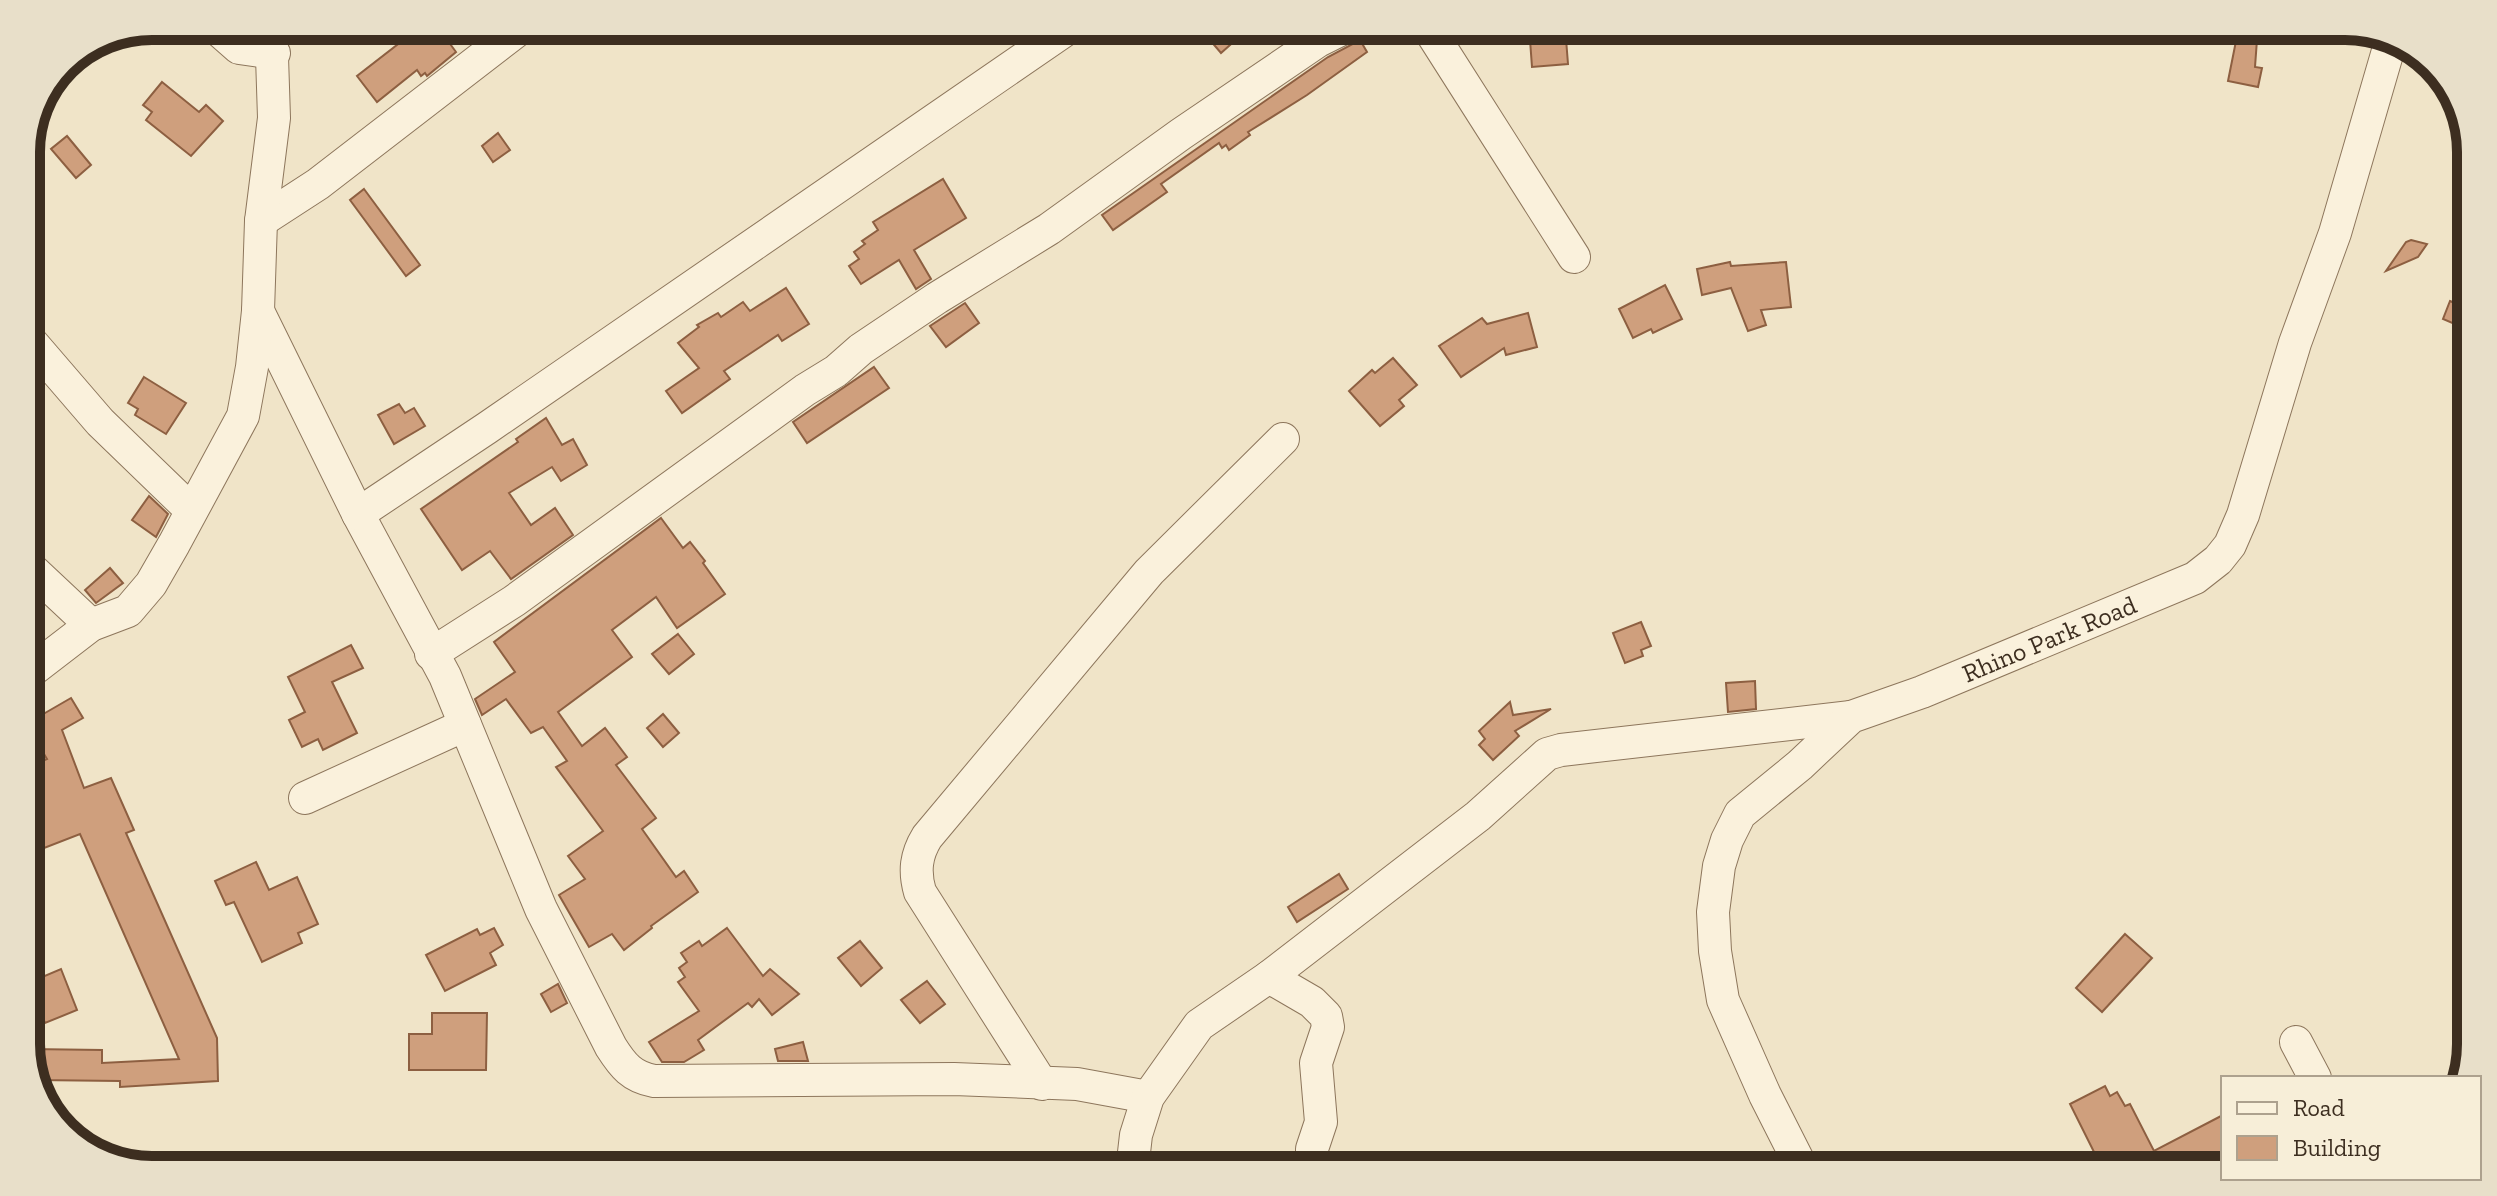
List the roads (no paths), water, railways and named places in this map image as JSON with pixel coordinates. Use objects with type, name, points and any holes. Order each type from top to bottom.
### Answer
[{"type":"street","points":[[40,664],[91,625],[128,611],[151,584],[243,416],[258,311],[261,221],[274,118],[272,40],[239,48],[230,40]]},
{"type":"street","points":[[261,221],[318,184],[505,40]]},
{"type":"street","points":[[358,514],[1051,40]]},
{"type":"street","points":[[431,654],[514,601],[805,390],[836,371],[861,349],[1049,229],[1181,134],[1320,40]]},
{"type":"street","points":[[1436,40],[1574,257]]},
{"type":"street","name":"Rhino Park Road","points":[[1796,1156],[1723,1000],[1715,951],[1713,912],[1719,866],[1740,814],[1800,765],[1851,717],[1922,692],[2195,578],[2218,560],[2230,545],[2243,515],[2286,370],[2335,233],[2388,49]]},
{"type":"street","points":[[258,311],[358,514],[445,676],[541,909],[611,1047],[637,1078],[654,1081],[954,1079],[1077,1084],[1148,1097]]},
{"type":"street","points":[[40,352],[100,422],[191,510]]},
{"type":"street","points":[[1042,1084],[920,892],[916,871],[920,849],[1149,572],[1283,439]]},
{"type":"street","points":[[40,577],[91,625]]},
{"type":"street","points":[[1134,1156],[1136,1135],[1148,1097],[1199,1025],[1269,977],[1478,816],[1547,754],[1851,717]]},
{"type":"street","points":[[305,798],[465,725]]},
{"type":"street","points":[[1269,977],[1312,1002],[1326,1016],[1328,1027],[1316,1063],[1321,1122],[1312,1156]]},
{"type":"street","points":[[2296,1042],[2314,1076]]}]
